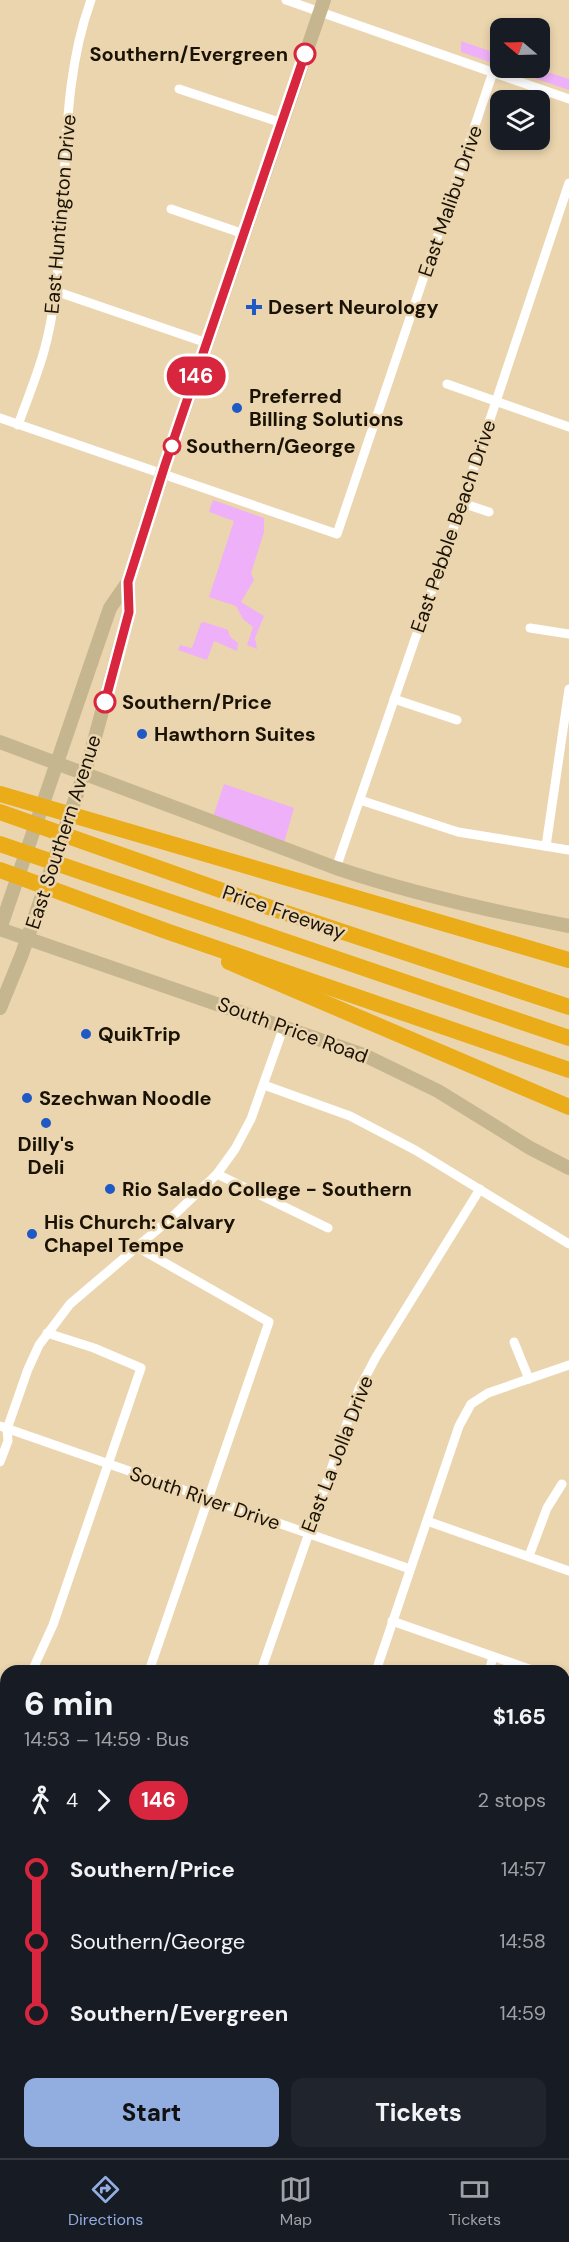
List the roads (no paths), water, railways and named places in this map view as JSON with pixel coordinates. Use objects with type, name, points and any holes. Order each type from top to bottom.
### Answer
[{"type":"highway","points":[[0,794],[569,960]]},
{"type":"highway","name":"Price Freeway","points":[[0,812],[414,957],[569,1007]]},
{"type":"highway","name":"Price Freeway","points":[[0,844],[569,1038]]},
{"type":"highway","points":[[0,870],[166,931],[569,1070]]},
{"type":"highway","points":[[166,931],[183,943],[569,1107]]},
{"type":"main road","name":"East Southern Avenue","points":[[0,929],[110,608],[128,582],[162,474],[322,6]]},
{"type":"main road","name":"East Southern Avenue","points":[[0,1008],[28,938],[79,791],[129,612],[128,582]]},
{"type":"main road","points":[[0,742],[336,868],[440,900],[569,926]]},
{"type":"main road","name":"South Price Road","points":[[0,929],[364,1055],[409,1076],[569,1168]]},
{"type":"street","name":"East Huntington Drive","points":[[18,425],[44,352],[55,291],[69,100],[76,51],[91,0]]},
{"type":"street","points":[[286,0],[322,6],[490,71]]},
{"type":"street","name":"East Malibu Drive","points":[[162,474],[337,534],[491,78]]},
{"type":"street","points":[[510,78],[569,99]]},
{"type":"street","points":[[179,89],[282,123]]},
{"type":"street","name":"East Pebble Beach Drive","points":[[336,868],[569,183]]},
{"type":"street","points":[[171,209],[244,234]]},
{"type":"street","points":[[55,291],[207,343]]},
{"type":"street","points":[[447,384],[569,427]]},
{"type":"street","points":[[0,418],[162,474]]},
{"type":"street","points":[[462,503],[489,512]]},
{"type":"street","points":[[530,628],[569,634]]},
{"type":"street","points":[[546,846],[569,689]]},
{"type":"street","points":[[394,699],[457,720]]},
{"type":"street","points":[[360,800],[458,832],[569,850]]},
{"type":"street","points":[[0,1462],[8,1441],[2,1430],[28,1369],[47,1333],[70,1304],[217,1174],[236,1149],[251,1119],[284,1026]]},
{"type":"street","points":[[264,1085],[350,1116],[415,1150],[569,1244]]},
{"type":"street","points":[[217,1174],[328,1228]]},
{"type":"street","name":"East La Jolla Drive","points":[[263,1665],[307,1533],[359,1389],[376,1357],[480,1189]]},
{"type":"street","points":[[137,1246],[269,1322],[151,1665]]},
{"type":"street","points":[[35,1665],[53,1625],[141,1368],[94,1348],[47,1333]]},
{"type":"street","points":[[514,1342],[529,1378]]},
{"type":"street","points":[[378,1665],[459,1426],[471,1404],[488,1393],[569,1365]]},
{"type":"street","name":"South River Drive","points":[[2,1430],[107,1463],[410,1569]]},
{"type":"street","points":[[529,1556],[547,1508],[562,1484]]},
{"type":"street","points":[[427,1521],[569,1571]]},
{"type":"street","points":[[392,1621],[517,1665]]},
{"type":"street","points":[[491,1665],[494,1657]]},
{"type":"place","name":"Southern/Evergreen","points":[[305,54]]},
{"type":"place","name":"Desert Neurology","points":[[254,307]]},
{"type":"place","name":"Preferred Billing Solutions","points":[[237,408]]},
{"type":"place","name":"Southern/George","points":[[172,446]]},
{"type":"place","name":"Southern/Price","points":[[105,702]]},
{"type":"place","name":"Hawthorn Suites","points":[[142,734]]},
{"type":"place","name":"QuikTrip","points":[[86,1034]]},
{"type":"place","name":"Szechwan Noodle","points":[[27,1098]]},
{"type":"place","name":"Dilly's Deli","points":[[46,1123]]},
{"type":"place","name":"Rio Salado College - Southern","points":[[110,1189]]},
{"type":"place","name":"His Church: Calvary Chapel Tempe","points":[[32,1234]]}]
